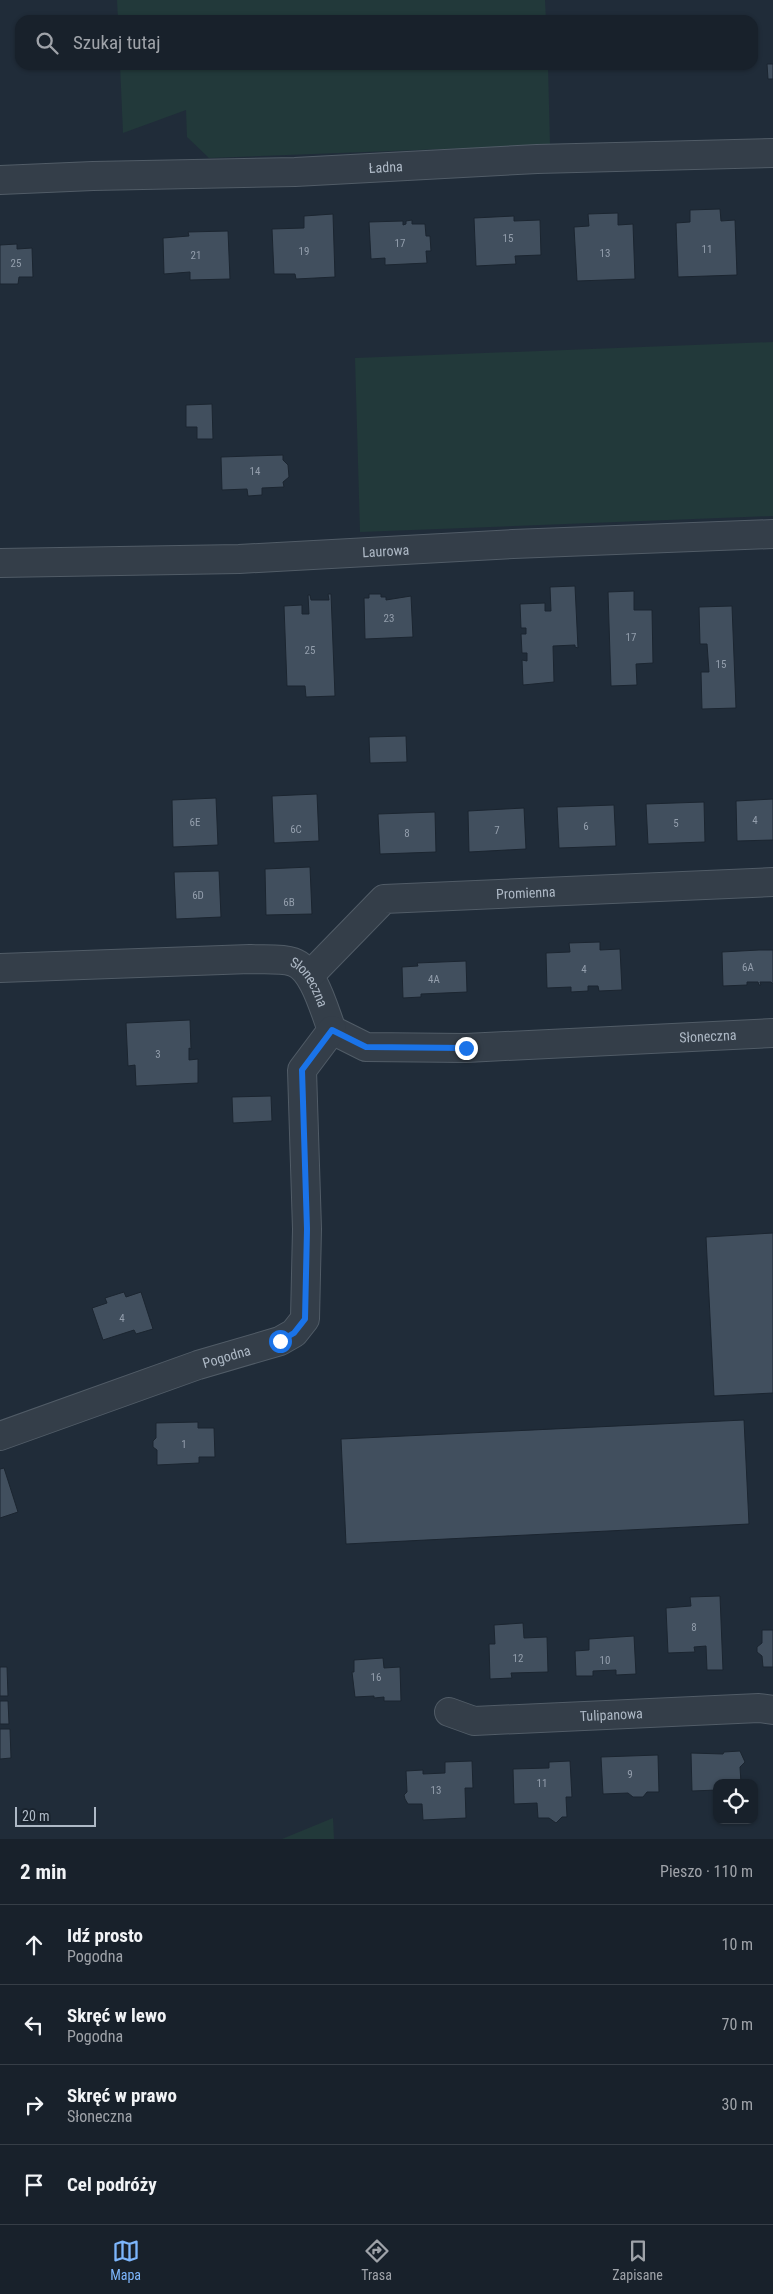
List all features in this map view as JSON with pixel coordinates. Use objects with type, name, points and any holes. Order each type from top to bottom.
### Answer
[{"type":"street","name":"Ładna","points":[[0,180],[294,172],[537,159],[773,154]]},
{"type":"street","name":"Laurowa","points":[[0,563],[239,559],[513,544],[773,534]]},
{"type":"street","name":"Promienna","points":[[310,976],[384,899],[773,882]]},
{"type":"street","name":"Słoneczna","points":[[0,968],[250,960],[292,961],[303,967],[310,976],[332,1030],[366,1047],[466,1048],[773,1033]]},
{"type":"street","name":"Pogodna","points":[[0,1436],[198,1364],[280,1341],[294,1333],[305,1319],[307,1229],[302,1070],[332,1030]]},
{"type":"street","name":"Tulipanowa","points":[[449,1712],[474,1721],[759,1708],[773,1710]]},
{"type":"green space","points":[[117,0],[545,0],[546,15],[118,15]]},
{"type":"green space","points":[[120,70],[548,70],[550,145],[209,158],[187,137],[186,110],[123,133]]},
{"type":"green space","points":[[773,342],[773,516],[360,532],[355,358]]},
{"type":"green space","points":[[333,1818],[334,1839],[282,1839]]},
{"type":"building","points":[[767,64],[773,64],[773,79],[768,79]]},
{"type":"building","points":[[720,209],[721,221],[735,220],[737,275],[678,277],[676,223],[690,222],[690,210]]},
{"type":"building","points":[[618,213],[618,225],[633,224],[635,279],[577,281],[574,227],[589,226],[588,214]]},
{"type":"building","points":[[333,214],[335,277],[296,279],[295,274],[274,274],[272,229],[304,228],[304,216]]},
{"type":"building","points":[[514,216],[514,221],[540,220],[541,255],[515,256],[516,264],[476,266],[474,218]]},
{"type":"building","points":[[412,220],[412,224],[425,224],[426,236],[430,236],[431,251],[426,251],[427,263],[385,265],[385,258],[371,259],[369,222],[403,221],[403,225],[406,224],[406,221]]},
{"type":"building","points":[[228,231],[230,279],[190,280],[190,272],[164,274],[163,238],[189,236],[188,232]]},
{"type":"building","points":[[17,244],[17,249],[32,248],[33,277],[19,277],[18,284],[0,284],[0,245]]},
{"type":"building","points":[[212,404],[213,439],[197,439],[197,427],[186,427],[186,405]]},
{"type":"building","points":[[283,455],[283,460],[288,465],[289,477],[283,482],[284,487],[262,488],[262,495],[248,496],[247,489],[222,490],[221,457]]},
{"type":"building","points":[[575,586],[578,648],[575,645],[553,646],[554,682],[523,685],[522,660],[527,661],[527,653],[522,653],[521,634],[526,634],[526,628],[521,628],[520,604],[545,603],[545,611],[551,611],[550,587]]},
{"type":"building","points":[[634,591],[634,610],[652,610],[653,663],[636,664],[637,685],[611,686],[608,592]]},
{"type":"building","points":[[328,594],[331,594],[335,696],[306,697],[305,686],[287,686],[284,606],[302,605],[302,614],[309,614],[308,595],[310,595],[311,600],[329,600]]},
{"type":"building","points":[[369,594],[381,594],[381,597],[386,597],[386,600],[411,596],[413,637],[365,639],[364,598],[369,598]]},
{"type":"building","points":[[732,606],[736,708],[702,709],[701,672],[709,672],[707,644],[700,644],[699,607]]},
{"type":"building","points":[[406,736],[407,762],[370,763],[369,737]]},
{"type":"building","points":[[317,794],[319,841],[274,843],[272,796]]},
{"type":"building","points":[[216,798],[218,845],[173,847],[172,800]]},
{"type":"building","points":[[773,799],[773,840],[737,841],[736,801]]},
{"type":"building","points":[[704,802],[705,842],[648,844],[646,804]]},
{"type":"building","points":[[614,805],[616,846],[559,848],[557,807]]},
{"type":"building","points":[[524,808],[526,849],[469,852],[468,811]]},
{"type":"building","points":[[435,812],[436,852],[380,854],[378,814]]},
{"type":"building","points":[[310,867],[312,914],[266,915],[265,869]]},
{"type":"building","points":[[219,871],[221,917],[176,919],[174,872]]},
{"type":"building","points":[[600,942],[600,950],[620,949],[622,990],[599,991],[598,986],[588,986],[588,991],[571,992],[571,987],[547,988],[546,953],[570,952],[569,943]]},
{"type":"building","points":[[773,950],[773,984],[771,982],[760,982],[761,985],[759,985],[758,982],[747,982],[747,985],[723,986],[722,952]]},
{"type":"building","points":[[466,961],[467,992],[421,994],[421,997],[403,998],[402,967],[418,966],[417,963]]},
{"type":"building","points":[[190,1020],[191,1049],[189,1048],[189,1060],[198,1059],[198,1083],[136,1086],[135,1065],[128,1066],[126,1023]]},
{"type":"building","points":[[271,1096],[272,1121],[233,1123],[232,1097]]},
{"type":"building","points":[[773,1233],[773,1393],[714,1396],[706,1237]]},
{"type":"building","points":[[124,1292],[126,1297],[141,1292],[153,1329],[136,1334],[134,1330],[103,1340],[92,1308],[107,1303],[105,1298]]},
{"type":"building","points":[[744,1420],[749,1524],[346,1544],[341,1439]]},
{"type":"building","points":[[198,1422],[198,1428],[214,1428],[215,1457],[199,1457],[199,1463],[157,1465],[157,1450],[153,1447],[153,1441],[156,1438],[156,1423]]},
{"type":"building","points":[[4,1468],[18,1512],[0,1518],[0,1469]]},
{"type":"building","points":[[720,1596],[723,1670],[707,1670],[706,1646],[694,1647],[695,1652],[668,1653],[666,1608],[691,1606],[690,1597]]},
{"type":"building","points":[[523,1623],[524,1638],[547,1637],[548,1672],[511,1673],[512,1678],[490,1679],[489,1644],[495,1644],[494,1625]]},
{"type":"building","points":[[762,1630],[773,1630],[773,1667],[763,1667],[762,1656],[757,1652],[757,1647],[762,1643]]},
{"type":"building","points":[[634,1636],[636,1674],[616,1675],[616,1670],[593,1671],[593,1676],[576,1676],[575,1651],[589,1650],[589,1639]]},
{"type":"building","points":[[383,1658],[384,1668],[400,1667],[401,1701],[384,1701],[384,1697],[374,1698],[374,1696],[355,1697],[352,1672],[354,1672],[354,1660]]},
{"type":"building","points":[[0,1667],[7,1667],[8,1696],[0,1696]]},
{"type":"building","points":[[0,1701],[8,1701],[9,1724],[0,1724]]},
{"type":"building","points":[[0,1729],[10,1729],[11,1758],[0,1759]]},
{"type":"building","points":[[740,1751],[745,1762],[740,1767],[741,1779],[713,1779],[713,1790],[692,1791],[691,1753],[723,1754],[724,1752]]},
{"type":"building","points":[[658,1755],[659,1792],[647,1792],[643,1797],[633,1797],[628,1793],[603,1794],[601,1757]]},
{"type":"building","points":[[472,1761],[473,1788],[465,1788],[466,1818],[423,1820],[422,1804],[408,1804],[404,1795],[407,1792],[406,1771],[423,1770],[423,1774],[445,1773],[445,1762]]},
{"type":"building","points":[[570,1761],[572,1797],[566,1797],[567,1817],[562,1817],[556,1823],[549,1818],[538,1818],[537,1803],[514,1804],[513,1769],[549,1768],[549,1762]]},
{"type":"route","points":[[280,1341],[294,1333],[305,1319],[307,1229],[302,1070],[332,1030],[366,1047],[466,1048]]}]
